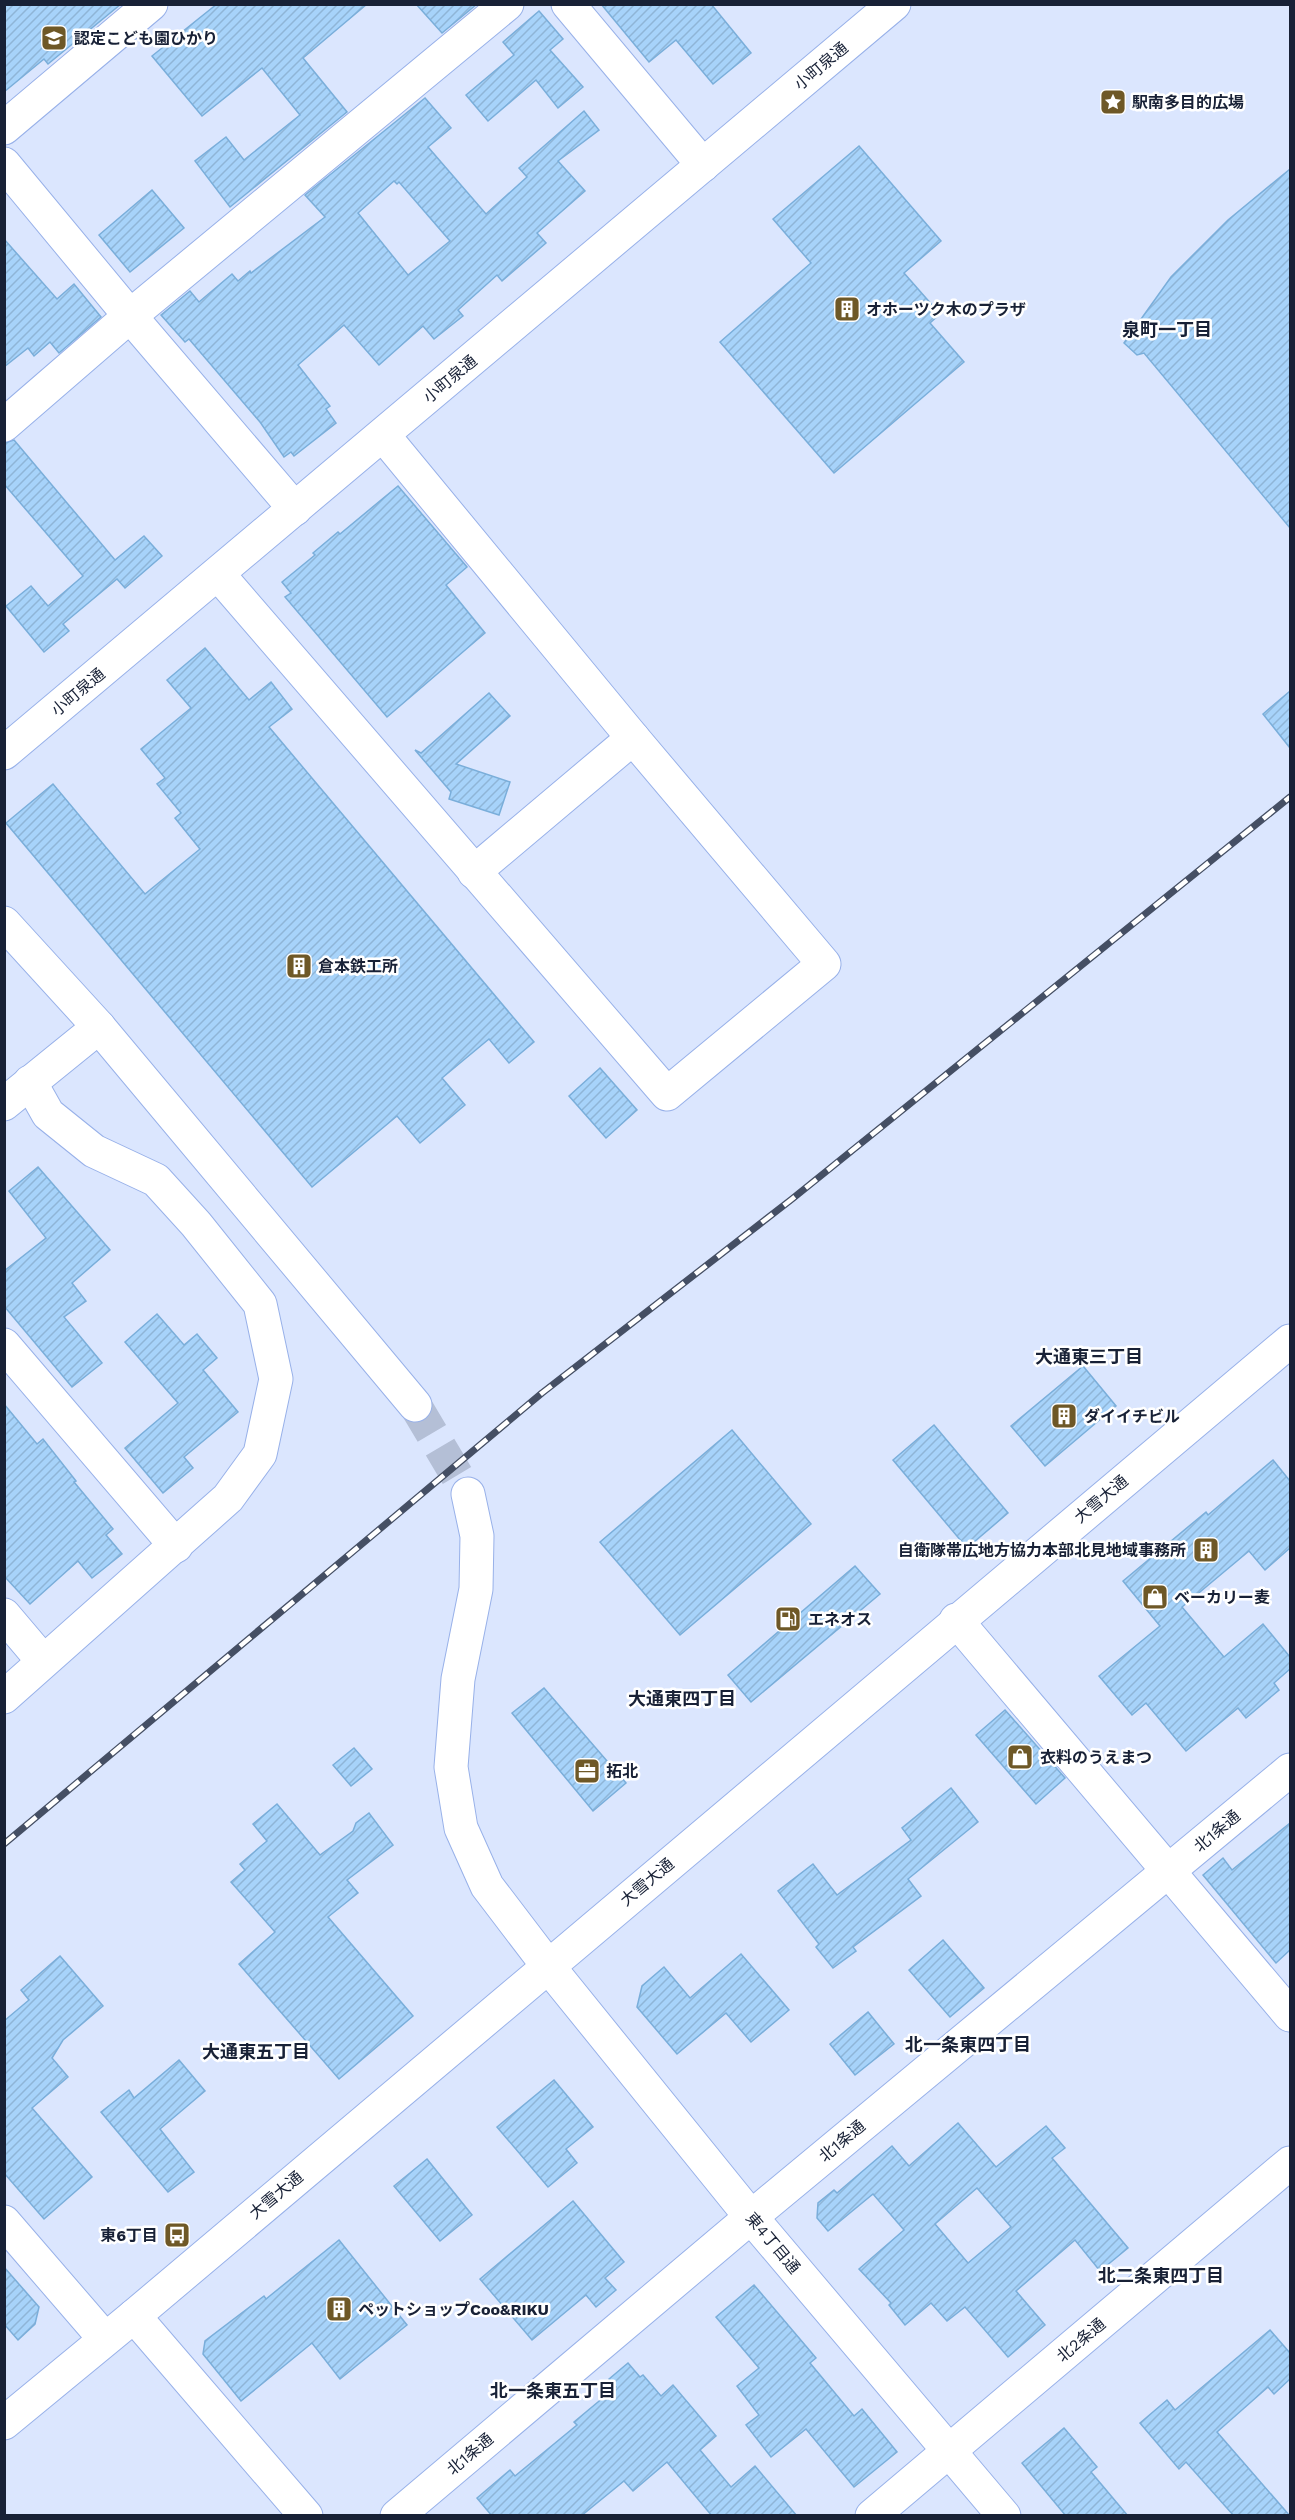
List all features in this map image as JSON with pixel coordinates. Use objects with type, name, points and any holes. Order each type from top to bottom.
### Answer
[{"type":"main road","points":[[4,129],[151,4]]},
{"type":"main road","points":[[4,424],[130,316],[507,4]]},
{"type":"main road","points":[[568,4],[703,165]]},
{"type":"main road","name":"小町泉通","points":[[4,753],[894,4]]},
{"type":"main road","points":[[4,164],[130,316],[296,509]]},
{"type":"main road","points":[[218,574],[667,1094],[824,964],[633,738],[383,435]]},
{"type":"main road","points":[[474,872],[633,738]]},
{"type":"main road","points":[[4,923],[99,1027],[415,1405]]},
{"type":"main road","points":[[4,1104],[99,1027]]},
{"type":"main road","points":[[4,1697],[228,1498],[260,1454],[276,1379],[260,1304],[196,1224],[156,1180],[94,1151],[48,1114],[30,1082]]},
{"type":"main road","name":"大雪大通","points":[[4,2423],[134,2316],[956,1620],[1290,1341]]},
{"type":"main road","points":[[4,1345],[176,1546]]},
{"type":"main road","name":"東4丁目通","points":[[468,1494],[477,1536],[476,1589],[458,1679],[451,1767],[461,1828],[487,1886],[548,1966],[751,2217],[1004,2516]]},
{"type":"main road","points":[[4,1615],[43,1661]]},
{"type":"main road","points":[[956,1620],[1290,2015]]},
{"type":"main road","name":"北1条通","points":[[397,2516],[751,2217],[1290,1770]]},
{"type":"main road","name":"北2条通","points":[[872,2516],[1290,2163]]},
{"type":"main road","points":[[4,2222],[105,2339]]},
{"type":"main road","points":[[134,2316],[306,2516]]},
{"type":"building","name":"認定こども園ひかり","points":[[4,4],[121,4],[48,64],[44,59],[4,92]]},
{"type":"building","points":[[217,4],[367,4],[303,58],[347,112],[230,207],[195,161],[226,137],[244,160],[300,115],[262,68],[202,116],[152,56]]},
{"type":"building","points":[[416,4],[477,4],[442,33]]},
{"type":"building","points":[[601,4],[711,4],[751,53],[713,84],[676,40],[649,62]]},
{"type":"building","points":[[539,11],[563,39],[550,50],[583,87],[558,108],[536,80],[488,121],[466,95],[514,55],[503,42]]},
{"type":"building","points":[[425,98],[451,128],[428,147],[486,214],[527,177],[519,168],[584,111],[599,130],[558,161],[585,191],[537,233],[546,243],[502,281],[497,275],[458,310],[463,316],[434,339],[423,326],[379,365],[344,325],[298,365],[330,406],[326,409],[336,423],[294,456],[291,452],[284,457],[260,422],[189,339],[185,342],[161,315],[190,291],[199,302],[232,274],[238,281],[325,217],[305,195]],"holes":[[[394,181],[397,184],[399,182],[450,241],[408,275],[358,213]]]},
{"type":"building","name":"オホーツク木のプラザ","points":[[859,146],[941,241],[904,273],[940,314],[930,323],[964,362],[834,473],[720,342],[811,263],[773,219]]},
{"type":"building","points":[[1290,169],[1290,528],[1144,353],[1137,355],[1124,343],[1171,277],[1228,220]]},
{"type":"building","points":[[152,190],[184,228],[130,272],[99,235]]},
{"type":"building","points":[[4,239],[57,299],[74,284],[101,317],[59,353],[50,342],[34,356],[28,348],[4,367]]},
{"type":"building","points":[[14,440],[115,560],[144,536],[162,556],[125,588],[117,579],[63,624],[69,631],[44,652],[6,606],[31,586],[48,606],[83,576],[4,484],[4,443]]},
{"type":"building","points":[[398,486],[467,567],[446,585],[485,633],[387,717],[285,597],[291,593],[282,582],[315,555],[313,553],[338,532],[340,534]]},
{"type":"building","name":"倉本鉄工所","points":[[205,648],[249,700],[271,682],[292,709],[269,727],[534,1042],[509,1063],[489,1039],[442,1078],[465,1105],[420,1143],[397,1116],[312,1187],[6,823],[53,784],[145,894],[200,849],[175,818],[181,813],[157,784],[165,778],[141,749],[191,708],[167,680]]},
{"type":"building","points":[[1290,691],[1290,748],[1263,714]]},
{"type":"building","points":[[489,693],[510,716],[456,764],[510,782],[499,815],[449,799],[451,792],[415,750],[421,753]]},
{"type":"building","points":[[600,1068],[637,1110],[606,1138],[569,1096]]},
{"type":"building","points":[[38,1167],[110,1250],[72,1283],[86,1301],[64,1317],[102,1363],[72,1387],[4,1306],[4,1271],[46,1238],[9,1191]]},
{"type":"building","points":[[157,1314],[184,1345],[197,1334],[217,1358],[203,1370],[238,1412],[184,1457],[193,1468],[163,1493],[125,1448],[178,1403],[125,1342]]},
{"type":"building","name":"ダイイチビル","points":[[1083,1366],[1116,1406],[1045,1466],[1011,1426]]},
{"type":"building","points":[[4,1404],[37,1444],[43,1439],[76,1481],[74,1482],[113,1529],[106,1535],[122,1554],[92,1578],[78,1561],[30,1604],[4,1576]]},
{"type":"building","points":[[934,1425],[1008,1513],[967,1548],[893,1460]]},
{"type":"building","points":[[732,1430],[811,1524],[680,1635],[600,1542]]},
{"type":"building","points":[[1273,1460],[1290,1481],[1290,1548],[1265,1570],[1249,1551],[1182,1607],[1224,1657],[1263,1624],[1290,1657],[1290,1669],[1274,1683],[1279,1690],[1246,1718],[1238,1708],[1186,1751],[1146,1703],[1132,1715],[1099,1676],[1160,1626],[1123,1581],[1206,1512],[1208,1515]]},
{"type":"building","points":[[855,1566],[880,1594],[751,1702],[728,1675]]},
{"type":"building","points":[[544,1688],[626,1783],[593,1811],[512,1713]]},
{"type":"building","name":"衣料のうえまつ","points":[[1005,1710],[1065,1778],[1036,1804],[976,1735]]},
{"type":"building","points":[[354,1748],[372,1769],[351,1786],[333,1765]]},
{"type":"building","points":[[951,1788],[978,1822],[908,1879],[921,1896],[853,1947],[856,1951],[833,1968],[816,1947],[819,1944],[778,1891],[813,1864],[837,1895],[911,1840],[902,1828]]},
{"type":"building","points":[[277,1804],[320,1855],[353,1831],[356,1823],[369,1813],[393,1845],[347,1880],[358,1893],[328,1917],[413,2016],[339,2079],[239,1964],[275,1932],[231,1882],[245,1870],[240,1864],[267,1841],[253,1824]]},
{"type":"building","points":[[1290,1823],[1290,1950],[1276,1963],[1203,1875],[1223,1858],[1232,1870]]},
{"type":"building","points":[[943,1940],[984,1988],[950,2017],[909,1970]]},
{"type":"building","points":[[741,1954],[789,2010],[751,2042],[726,2013],[677,2054],[637,2007],[642,1986],[664,1967],[690,1998]]},
{"type":"building","points":[[60,1956],[103,2006],[63,2040],[52,2058],[68,2077],[32,2108],[92,2177],[44,2219],[4,2173],[4,2021],[29,2000],[21,1990]]},
{"type":"building","points":[[868,2012],[894,2044],[855,2075],[830,2044]]},
{"type":"building","points":[[179,2060],[205,2091],[160,2129],[194,2172],[168,2192],[101,2112],[129,2090],[134,2098]]},
{"type":"building","points":[[554,2080],[593,2127],[566,2149],[577,2163],[548,2187],[497,2127]]},
{"type":"building","points":[[958,2123],[996,2167],[1046,2126],[1065,2148],[1052,2158],[1128,2248],[1100,2271],[1075,2240],[1016,2291],[1045,2325],[1008,2357],[965,2307],[947,2321],[931,2303],[905,2325],[889,2305],[891,2303],[859,2269],[904,2230],[873,2194],[828,2231],[817,2218],[818,2203],[834,2190],[837,2193],[892,2146],[909,2166]],"holes":[[[977,2188],[1011,2227],[968,2263],[935,2224]]]},
{"type":"building","points":[[427,2159],[472,2215],[440,2241],[394,2186]]},
{"type":"building","points":[[573,2201],[624,2262],[605,2278],[616,2290],[596,2307],[586,2295],[532,2340],[480,2279]]},
{"type":"building","name":"ペットショップCoo&RIKU","points":[[339,2240],[407,2325],[340,2379],[312,2343],[241,2401],[203,2354],[205,2341],[264,2296],[266,2299]]},
{"type":"building","points":[[4,2267],[39,2307],[35,2324],[18,2340],[4,2324]]},
{"type":"building","points":[[754,2285],[816,2358],[810,2363],[854,2416],[862,2409],[897,2452],[854,2487],[806,2429],[771,2457],[746,2425],[759,2415],[737,2386],[759,2368],[716,2317]]},
{"type":"building","points":[[1270,2330],[1290,2353],[1290,2379],[1274,2394],[1268,2387],[1217,2432],[1290,2516],[1234,2516],[1186,2462],[1179,2469],[1140,2423],[1167,2400],[1175,2410]]},
{"type":"building","points":[[628,2363],[640,2377],[643,2375],[661,2396],[673,2385],[716,2436],[700,2450],[731,2487],[755,2466],[797,2516],[712,2516],[667,2462],[633,2491],[624,2481],[581,2516],[492,2516],[477,2498],[510,2470],[515,2476],[577,2425],[574,2422],[616,2387],[609,2379]]},
{"type":"building","points":[[1064,2428],[1097,2467],[1091,2472],[1128,2516],[1066,2516],[1022,2463]]},
{"type":"tunnel","points":[[415,1405],[468,1494]]},
{"type":"railway","points":[[4,1844],[542,1393],[792,1199],[1290,797]]},
{"type":"place","name":"認定こども園ひかり","points":[[54,38]]},
{"type":"place","name":"駅南多目的広場","points":[[1113,102]]},
{"type":"place","name":"オホーツク木のプラザ","points":[[847,309]]},
{"type":"place","name":"倉本鉄工所","points":[[299,966]]},
{"type":"place","name":"ダイイチビル","points":[[1064,1416]]},
{"type":"place","name":"自衛隊帯広地方協力本部北見地域事務所","points":[[1206,1550]]},
{"type":"place","name":"ベーカリー麦","points":[[1155,1597]]},
{"type":"place","name":"エネオス","points":[[788,1619]]},
{"type":"place","name":"衣料のうえまつ","points":[[1020,1757]]},
{"type":"place","name":"拓北","points":[[587,1771]]},
{"type":"place","name":"東6丁目","points":[[177,2235]]},
{"type":"place","name":"ペットショップCoo&RIKU","points":[[339,2309]]},
{"type":"district","name":"泉町一丁目","points":[[1167,329]]},
{"type":"district","name":"大通東三丁目","points":[[1089,1356]]},
{"type":"district","name":"大通東四丁目","points":[[682,1698]]},
{"type":"district","name":"北一条東四丁目","points":[[968,2044]]},
{"type":"district","name":"大通東五丁目","points":[[256,2051]]},
{"type":"district","name":"北二条東四丁目","points":[[1161,2275]]},
{"type":"district","name":"北一条東五丁目","points":[[553,2390]]}]
